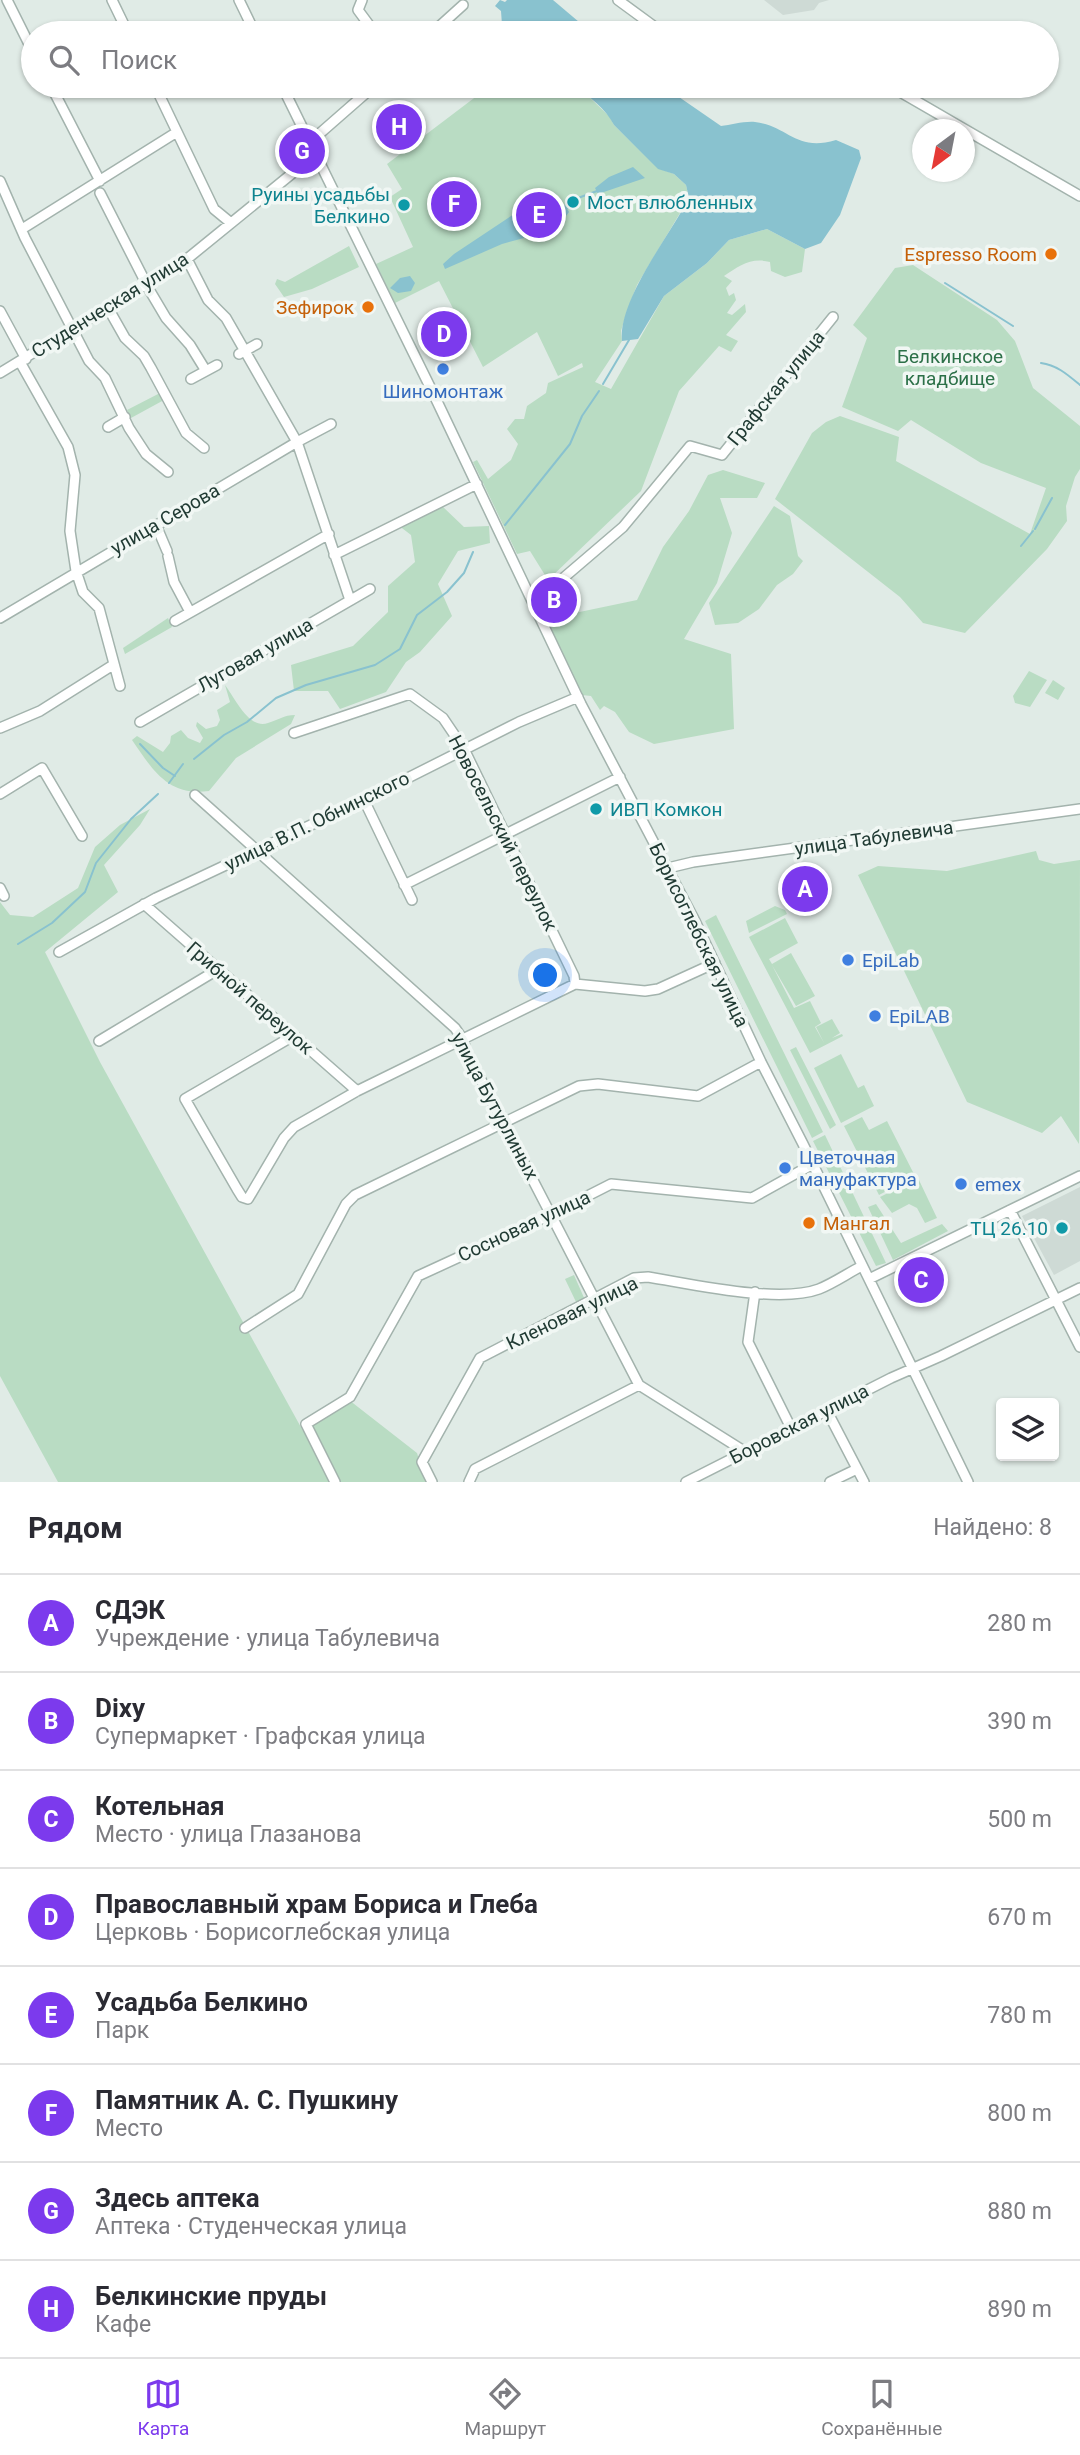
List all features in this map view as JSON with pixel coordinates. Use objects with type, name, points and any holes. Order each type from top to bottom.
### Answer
[{"type":"street","points":[[7,0],[21,28]]},
{"type":"street","points":[[112,0],[122,21]]},
{"type":"street","points":[[239,0],[250,21]]},
{"type":"street","points":[[362,0],[358,10],[366,21]]},
{"type":"street","points":[[618,0],[647,21]]},
{"type":"street","points":[[445,21],[463,5]]},
{"type":"street","points":[[57,98],[100,181]]},
{"type":"street","points":[[161,98],[214,209],[231,223]]},
{"type":"street","name":"Борисоглебская улица","points":[[288,98],[578,697],[668,868],[968,1482]]},
{"type":"street","points":[[310,142],[360,98]]},
{"type":"street","points":[[911,98],[1080,196]]},
{"type":"street","points":[[22,229],[177,132]]},
{"type":"street","name":"Студенческая улица","points":[[0,373],[187,259],[316,154]]},
{"type":"street","points":[[0,181],[71,329],[89,360],[105,378],[129,428],[146,454],[168,471]]},
{"type":"street","points":[[100,193],[146,285],[166,318],[190,345],[206,371]]},
{"type":"street","points":[[187,259],[208,300],[226,318],[242,352],[297,442],[349,600]]},
{"type":"street","points":[[108,308],[125,338],[144,356],[169,392],[186,433],[204,449]]},
{"type":"street","points":[[0,311],[72,459],[75,482],[70,506],[70,531],[76,571],[83,592],[99,608],[120,686]]},
{"type":"street","name":"Графская улица","points":[[530,596],[554,586],[623,527],[690,446],[722,456],[833,317]]},
{"type":"street","points":[[242,352],[257,344]]},
{"type":"street","points":[[191,379],[218,365]]},
{"type":"street","points":[[108,427],[125,418]]},
{"type":"street","name":"улица Серова","points":[[0,618],[68,579],[76,571],[331,424]]},
{"type":"street","points":[[334,555],[477,484]]},
{"type":"street","points":[[156,525],[174,582],[190,612]]},
{"type":"street","points":[[175,621],[329,534]]},
{"type":"street","name":"Луговая улица","points":[[140,722],[370,589]]},
{"type":"street","points":[[0,728],[48,706],[113,665]]},
{"type":"street","name":"Новосельский переулок","points":[[293,733],[410,694],[443,718],[464,749],[574,976],[575,984]]},
{"type":"street","name":"улица В.П. Обнинского","points":[[59,952],[144,904],[364,800],[464,749],[578,697]]},
{"type":"street","points":[[0,794],[42,768],[82,836]]},
{"type":"street","points":[[404,885],[620,777]]},
{"type":"street","name":"улица Бутурлиных","points":[[195,795],[455,1028],[639,1385]]},
{"type":"street","points":[[364,800],[412,900]]},
{"type":"street","name":"улица Табулевича","points":[[668,868],[693,862],[1080,809]]},
{"type":"street","name":"Грибной переулок","points":[[144,904],[356,1091]]},
{"type":"street","points":[[292,1036],[185,1099],[242,1197],[248,1199],[293,1127],[356,1091],[464,1041],[575,984],[645,991],[658,989],[715,964]]},
{"type":"street","points":[[99,1041],[217,971]]},
{"type":"street","points":[[245,1328],[298,1294],[346,1204],[355,1195],[579,1086],[598,1084],[698,1096],[761,1062]]},
{"type":"street","name":"Сосновая улица","points":[[335,1482],[306,1424],[350,1396],[418,1276],[611,1184],[752,1198],[813,1164]]},
{"type":"street","points":[[869,1279],[1080,1176]]},
{"type":"street","points":[[1010,1210],[1080,1347]]},
{"type":"street","name":"Кленовая улица","points":[[432,1482],[422,1462],[480,1358],[595,1297],[635,1278],[790,1295],[819,1289],[862,1266]]},
{"type":"street","name":"Боровская улица","points":[[686,1482],[891,1378],[1080,1288]]},
{"type":"street","points":[[755,1292],[748,1342],[792,1428]]},
{"type":"street","points":[[469,1482],[475,1469],[639,1385],[744,1451]]},
{"type":"street","points":[[827,1411],[864,1482]]},
{"type":"street","points":[[830,1482],[857,1469]]},
{"type":"shaded area","points":[[764,0],[829,0],[819,3],[814,10],[783,15]]},
{"type":"shaded area","points":[[1080,1187],[1080,1261],[1054,1275],[1022,1216]]},
{"type":"green space","points":[[474,98],[590,98],[658,168],[674,174],[686,185],[689,198],[637,285],[621,331],[622,341],[595,382],[611,389],[664,296],[707,263],[729,240],[767,229],[805,249],[802,272],[785,277],[771,271],[770,262],[757,261],[740,266],[724,276],[732,281],[726,288],[729,296],[734,293],[736,300],[727,313],[732,315],[745,304],[746,312],[726,335],[738,341],[731,352],[719,346],[679,391],[641,491],[548,580],[530,551],[517,554],[473,462],[477,460],[488,479],[511,460],[518,444],[507,429],[515,419],[524,419],[527,406],[546,393],[548,383],[583,367],[582,363],[558,376],[537,332],[483,367],[439,281],[395,303],[376,264],[413,247],[390,197],[402,189],[387,164]]},
{"type":"green space","points":[[349,246],[359,267],[312,289],[284,297],[275,284],[277,279],[285,282]]},
{"type":"green space","name":"Белкинское кладбище","points":[[913,265],[997,320],[1015,341],[1033,388],[1080,426],[1080,469],[1066,506],[1067,521],[1047,549],[965,633],[923,623],[900,597],[775,499],[812,433],[826,422],[840,416],[899,437],[896,461],[1030,534],[1046,488],[981,463],[911,420],[898,431],[842,407],[867,338],[853,325],[895,268]]},
{"type":"green space","points":[[160,393],[164,400],[131,418],[127,410]]},
{"type":"green space","points":[[723,470],[765,483],[757,498],[720,498],[732,533],[717,583],[684,639],[731,654],[734,729],[654,744],[629,732],[615,712],[604,706],[600,710],[591,696],[582,695],[546,619],[637,600],[663,547],[689,511],[708,475]]},
{"type":"green space","points":[[442,506],[464,527],[489,526],[490,543],[458,551],[438,584],[452,616],[420,652],[406,662],[386,692],[340,709],[328,691],[294,691],[291,665],[353,646],[388,612],[388,586],[415,562],[411,535],[398,525]]},
{"type":"green space","points":[[774,506],[790,516],[798,556],[803,561],[793,574],[777,585],[759,609],[738,623],[715,625],[709,603]]},
{"type":"green space","points":[[168,618],[172,627],[125,654],[123,648]]},
{"type":"green space","points":[[1029,671],[1047,680],[1030,707],[1015,703],[1013,696]]},
{"type":"green space","points":[[1053,680],[1065,688],[1058,700],[1045,693]]},
{"type":"green space","points":[[225,685],[243,712],[255,722],[268,723],[295,715],[291,724],[236,758],[209,791],[182,790],[154,770],[132,740],[137,736],[163,752],[170,743],[171,736],[181,730],[188,738],[200,743],[203,738],[196,726],[197,722],[206,729],[217,726],[220,720],[217,710],[230,702]]},
{"type":"green space","points":[[150,809],[140,825],[104,865],[118,892],[45,952],[100,1062],[243,1322],[243,1330],[249,1333],[303,1431],[349,1400],[417,1453],[426,1482],[58,1482],[0,1376],[0,902],[10,915],[33,917],[78,888],[95,847],[120,825]]},
{"type":"green space","points":[[1036,851],[1039,860],[1054,864],[1080,860],[1079,1144],[1061,1116],[1042,1133],[967,1102],[858,875],[878,866],[947,871]]},
{"type":"green space","points":[[775,906],[785,910],[787,914],[749,933],[746,921]]},
{"type":"green space","points":[[716,915],[823,1132],[812,1138],[705,921]]},
{"type":"green space","points":[[785,918],[798,943],[769,959],[772,964],[791,953],[815,996],[796,1006],[772,965],[794,1008],[810,1001],[821,1023],[815,1027],[824,1043],[816,1027],[832,1019],[840,1033],[832,1038],[842,1034],[843,1036],[810,1053],[749,937]]},
{"type":"green space","points":[[796,1047],[836,1125],[830,1129],[790,1050]]},
{"type":"green space","points":[[841,1054],[858,1088],[864,1085],[874,1106],[841,1123],[814,1068]]},
{"type":"green space","points":[[862,1117],[869,1130],[887,1121],[915,1176],[879,1195],[844,1126]]},
{"type":"green space","points":[[825,1135],[886,1263],[876,1266],[813,1141]]},
{"type":"green space","points":[[918,1178],[937,1218],[925,1223],[917,1208],[909,1204],[892,1213],[880,1197]]},
{"type":"green space","points":[[876,1204],[901,1243],[942,1224],[948,1231],[893,1260],[868,1207]]},
{"type":"green space","points":[[574,1275],[585,1300],[577,1304],[565,1279]]},
{"type":"water","points":[[500,0],[553,0],[578,21],[502,21],[501,11],[495,6]]},
{"type":"water","points":[[680,98],[721,126],[755,122],[767,124],[801,141],[822,143],[836,140],[859,150],[861,158],[840,215],[821,243],[805,249],[767,229],[729,240],[707,263],[664,296],[638,339],[622,341],[623,325],[636,287],[689,198],[686,185],[674,174],[658,169],[591,99]]},
{"type":"water","points":[[633,167],[645,178],[598,194],[595,188],[609,177]]},
{"type":"water","points":[[560,203],[565,205],[569,212],[566,216],[550,220],[550,207]]},
{"type":"water","points":[[514,214],[531,221],[524,238],[502,244],[445,269],[443,264],[454,254]]},
{"type":"water","points":[[410,276],[415,283],[411,291],[398,293],[390,288],[400,278]]},
{"type":"waterway","points":[[567,208],[578,198],[597,191]]},
{"type":"waterway","points":[[945,283],[1013,326]]},
{"type":"waterway","points":[[603,384],[629,340]]},
{"type":"waterway","points":[[1041,363],[1057,368],[1080,385]]},
{"type":"waterway","points":[[505,525],[570,444],[582,416],[599,391]]},
{"type":"waterway","points":[[1035,529],[1052,498]]},
{"type":"waterway","points":[[1021,546],[1033,531]]},
{"type":"waterway","points":[[194,759],[276,698],[306,685],[375,665],[400,649],[417,615],[447,592],[464,573],[473,552]]},
{"type":"waterway","points":[[140,744],[163,768],[175,776]]},
{"type":"waterway","points":[[169,783],[183,764]]},
{"type":"waterway","points":[[18,944],[52,923],[85,892],[96,863],[131,819],[158,794]]},
{"type":"place","name":"Белкинские пруды","points":[[399,127]]},
{"type":"place","name":"Здесь аптека","points":[[302,151]]},
{"type":"place","name":"Мост влюбленных","points":[[573,202]]},
{"type":"place","name":"Памятник А. С. Пушкину","points":[[454,204]]},
{"type":"place","name":"Руины усадьбы Белкино","points":[[404,205]]},
{"type":"place","name":"Усадьба Белкино","points":[[539,215]]},
{"type":"place","name":"Espresso Room","points":[[1051,254]]},
{"type":"place","name":"Зефирок","points":[[368,307]]},
{"type":"place","name":"Православный храм Бориса и Глеба","points":[[444,334]]},
{"type":"place","name":"Шиномонтаж","points":[[443,369]]},
{"type":"place","name":"Dixy","points":[[554,600]]},
{"type":"place","name":"ИВП Комкон","points":[[596,809]]},
{"type":"place","name":"СДЭК","points":[[805,889]]},
{"type":"place","name":"EpiLab","points":[[848,960]]},
{"type":"place","name":"EpiLAB","points":[[875,1016]]},
{"type":"place","name":"Цветочная мануфактура","points":[[785,1168]]},
{"type":"place","name":"emex","points":[[961,1184]]},
{"type":"place","name":"Мангал","points":[[809,1223]]},
{"type":"place","name":"ТЦ 26.10","points":[[1062,1228]]},
{"type":"place","name":"Котельная","points":[[921,1280]]}]
